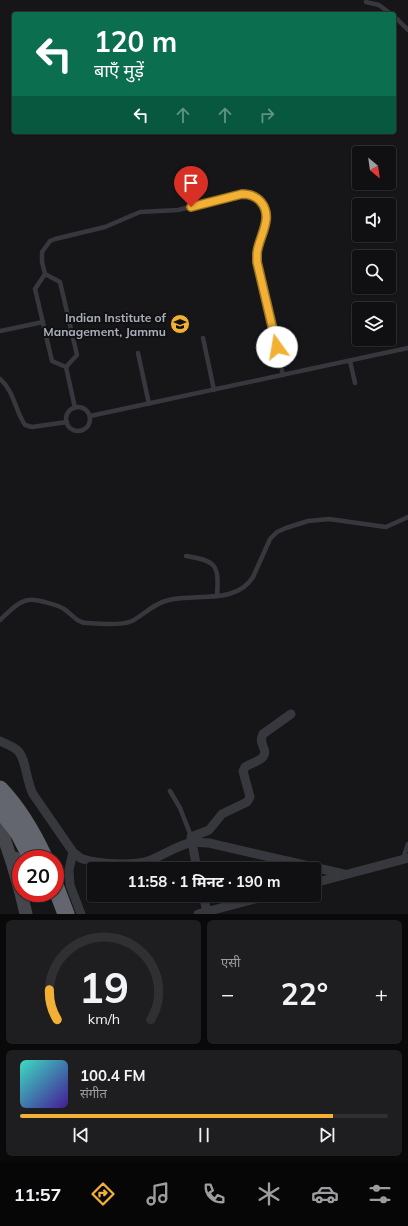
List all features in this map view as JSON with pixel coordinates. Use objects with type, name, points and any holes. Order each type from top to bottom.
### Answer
[{"type":"highway","points":[[0,789],[23,816],[40,850]]},
{"type":"highway","points":[[1,810],[8,817],[27,850]]},
{"type":"highway","points":[[49,902],[54,914]]},
{"type":"highway","points":[[61,902],[66,914]]},
{"type":"main road","points":[[1,810],[5,841],[12,862]]},
{"type":"main road","points":[[17,850],[22,840]]},
{"type":"main road","points":[[23,902],[26,914]]},
{"type":"street","points":[[0,741],[21,753],[29,786],[73,852],[78,857],[107,863],[133,864],[149,860],[210,830],[222,814],[247,802],[250,795],[244,769],[246,766],[264,755],[265,750],[261,741],[263,734],[290,714]]},
{"type":"street","points":[[192,839],[196,862]]},
{"type":"street","points":[[192,839],[344,874]]},
{"type":"street","points":[[73,852],[69,870],[70,884],[81,914]]},
{"type":"street","points":[[321,881],[406,858]]},
{"type":"street","points":[[203,902],[203,913],[244,902]]},
{"type":"lane","points":[[368,0],[366,2],[379,5],[388,12]]},
{"type":"lane","points":[[396,18],[408,30]]},
{"type":"lane","points":[[66,366],[52,362],[35,289],[45,274],[42,262],[42,252],[50,241],[106,227],[140,212],[178,210],[242,194],[250,194],[260,200],[266,210],[266,221],[257,253],[257,262],[283,375]]},
{"type":"lane","points":[[45,274],[60,282],[77,355],[66,366]]},
{"type":"lane","points":[[0,332],[43,322]]},
{"type":"lane","points":[[203,338],[214,390]]},
{"type":"lane","points":[[90,416],[408,348]]},
{"type":"lane","points":[[138,352],[149,404]]},
{"type":"lane","points":[[350,361],[355,383]]},
{"type":"lane","points":[[66,366],[76,408]]},
{"type":"lane","points":[[0,379],[10,390],[20,417],[25,425],[32,427],[67,422]]},
{"type":"lane","points":[[76,408],[84,409],[90,416],[88,425],[81,431],[72,429],[67,422],[68,413],[76,408]]},
{"type":"lane","points":[[0,620],[22,602],[34,600],[64,609],[81,622],[101,624],[130,622],[156,605],[169,600],[217,596],[237,591],[250,583],[270,539],[277,532],[286,528],[308,521],[329,519],[386,527],[408,517]]},
{"type":"lane","points":[[186,556],[202,558],[211,563],[216,569],[218,575],[217,596]]},
{"type":"lane","points":[[170,791],[180,808],[192,839]]},
{"type":"lane","points":[[406,858],[408,844]]},
{"type":"place","name":"Indian Institute of Management, Jammu","points":[[180,324]]},
{"type":"route","points":[[191,207],[242,194],[250,194],[254,196],[264,205],[267,216],[257,253],[257,262],[277,347]]}]
